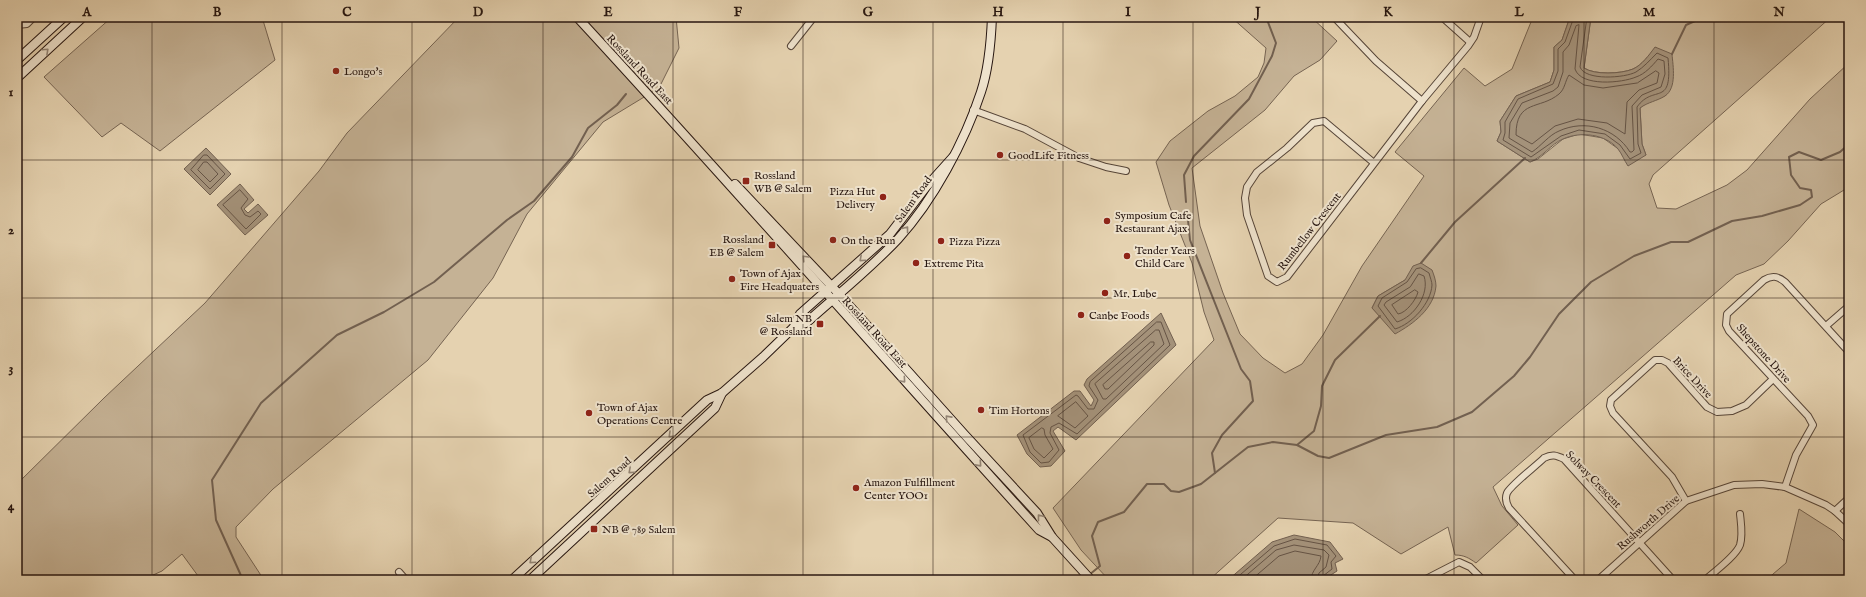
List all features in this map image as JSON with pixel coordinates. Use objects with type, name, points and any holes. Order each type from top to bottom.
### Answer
[{"type":"main road","points":[[17,60],[64,17]]},
{"type":"main road","points":[[17,78],[83,17]]},
{"type":"main road","name":"Rossland Road East","points":[[577,17],[686,135],[831,300],[1039,530],[1052,537]]},
{"type":"main road","name":"Salem Road","points":[[794,327],[806,323],[898,239],[934,193],[953,157],[981,91],[991,46],[992,17]]},
{"type":"main road","name":"Rossland Road East","points":[[686,135],[728,176],[838,293],[945,414],[1037,513],[1052,537],[1091,580]]},
{"type":"main road","name":"Salem Road","points":[[512,580],[707,400],[722,393],[794,327],[800,314],[890,234],[906,216],[926,187],[953,157]]},
{"type":"main road","name":"Salem Road","points":[[530,580],[715,408],[722,393]]},
{"type":"street","points":[[17,25],[27,24],[34,17]]},
{"type":"street","points":[[791,46],[814,17]]},
{"type":"street","points":[[1334,17],[1376,61],[1422,101]]},
{"type":"street","points":[[1442,17],[1470,42]]},
{"type":"street","name":"Rumbellow Crescent","points":[[1374,163],[1324,121],[1313,123],[1287,148],[1257,172],[1247,187],[1245,198],[1246,208],[1268,276],[1277,282],[1288,277],[1422,101],[1470,42],[1481,17]]},
{"type":"street","points":[[973,110],[1025,129],[1079,158],[1126,171]]},
{"type":"street","name":"Shepstone Drive","points":[[1785,487],[1796,455],[1813,425],[1808,416],[1729,331],[1726,319],[1730,310],[1764,280],[1769,277],[1776,276],[1785,282],[1849,352]]},
{"type":"street","points":[[1826,326],[1849,306]]},
{"type":"street","name":"Brice Drive","points":[[1686,501],[1672,477],[1613,413],[1610,406],[1611,400],[1655,360],[1662,360],[1668,363],[1708,407],[1717,412],[1732,411],[1746,406],[1773,380]]},
{"type":"street","name":"Solway Crescent","points":[[1575,580],[1506,503],[1506,497],[1510,489],[1544,458],[1551,455],[1557,455],[1564,459],[1639,542]]},
{"type":"street","name":"Rushworth Drive","points":[[1598,580],[1686,501],[1734,485],[1762,484],[1785,487],[1818,500],[1835,511],[1849,524]]},
{"type":"street","points":[[1835,511],[1849,498]]},
{"type":"street","points":[[1705,580],[1736,552],[1740,546],[1742,534],[1740,514]]},
{"type":"street","points":[[1639,542],[1673,580]]},
{"type":"street","points":[[1424,580],[1459,562],[1470,566],[1483,580]]},
{"type":"street","points":[[399,572],[406,580]]},
{"type":"shaded area","points":[[112,17],[262,17],[275,60],[160,151],[121,123],[102,137],[44,77]]},
{"type":"shaded area","points":[[459,17],[676,17],[679,48],[659,88],[603,122],[527,214],[493,278],[428,360],[273,489],[236,527],[236,537],[264,580],[201,580],[182,554],[162,571],[142,580],[17,580],[17,484],[104,398],[205,303],[319,171],[347,133]]},
{"type":"shaded area","points":[[1231,17],[1311,17],[1337,41],[1320,60],[1294,76],[1265,110],[1192,168],[1200,226],[1223,293],[1240,334],[1263,358],[1285,373],[1302,364],[1323,335],[1362,266],[1424,176],[1395,152],[1464,68],[1485,86],[1512,69],[1533,17],[1570,17],[1562,40],[1554,47],[1554,70],[1550,82],[1516,96],[1500,121],[1501,132],[1497,141],[1530,162],[1538,159],[1563,139],[1579,134],[1603,138],[1617,148],[1646,155],[1642,144],[1640,108],[1646,103],[1666,95],[1656,47],[1642,62],[1628,71],[1601,73],[1584,68],[1591,17],[1831,17],[1653,175],[1649,184],[1657,208],[1676,209],[1727,185],[1747,170],[1810,99],[1849,63],[1849,187],[1821,204],[1788,241],[1764,264],[1736,275],[1493,487],[1502,506],[1518,525],[1476,563],[1466,557],[1455,555],[1448,527],[1401,554],[1353,523],[1278,518],[1209,580],[1109,580],[1081,550],[1053,508],[1214,340],[1204,312],[1192,263],[1169,205],[1156,162],[1170,141],[1208,111],[1235,96],[1258,77],[1264,63],[1266,48]],"holes":[[[1405,280],[1380,316],[1372,308],[1378,296]]]},
{"type":"shaded area","points":[[1799,509],[1835,532],[1849,546],[1849,580],[1766,580],[1786,563]]},
{"type":"water","points":[[1570,17],[1591,17],[1584,68],[1588,70],[1601,73],[1628,71],[1642,62],[1655,47],[1672,54],[1673,82],[1669,92],[1662,98],[1640,108],[1642,144],[1646,155],[1628,166],[1613,144],[1600,137],[1592,135],[1577,135],[1563,139],[1535,160],[1530,162],[1497,141],[1501,132],[1500,121],[1516,96],[1550,82],[1554,70],[1554,47],[1562,40]]},
{"type":"water","points":[[206,148],[231,174],[210,195],[184,169]]},
{"type":"water","points":[[240,184],[254,200],[244,209],[248,213],[258,204],[268,215],[245,235],[217,205]]},
{"type":"water","points":[[1421,263],[1432,270],[1436,284],[1434,294],[1427,309],[1422,315],[1409,326],[1395,334],[1372,308],[1378,296],[1405,280],[1413,266]]},
{"type":"water","points":[[1161,313],[1176,345],[1076,440],[1058,427],[1053,431],[1065,451],[1051,466],[1040,467],[1027,454],[1017,435],[1074,391],[1080,391],[1091,406],[1094,400],[1084,385],[1087,379]]},
{"type":"water","points":[[1294,535],[1330,542],[1343,559],[1335,563],[1337,571],[1323,580],[1228,580],[1272,542]]},
{"type":"waterway","points":[[1186,202],[1184,175],[1194,156],[1249,99],[1272,56],[1276,43],[1266,17]]},
{"type":"waterway","points":[[1672,54],[1686,25],[1704,17]]},
{"type":"waterway","points":[[243,580],[216,520],[212,480],[261,403],[337,335],[384,312],[434,282],[507,220],[534,201],[572,157],[588,128],[617,105],[626,94]]},
{"type":"waterway","points":[[1089,575],[1100,566],[1092,536],[1098,522],[1124,512],[1147,484],[1164,484],[1171,491],[1179,492],[1201,484],[1248,447],[1273,442],[1297,445],[1318,456],[1329,458],[1386,435],[1437,427],[1472,412],[1514,376],[1530,357],[1559,314],[1591,282],[1634,256],[1671,242],[1688,242],[1732,221],[1762,216],[1800,205],[1812,197],[1811,190],[1800,188],[1791,175],[1789,157],[1799,152],[1821,160],[1840,152],[1849,144]]},
{"type":"waterway","points":[[1421,263],[1455,222],[1525,158]]},
{"type":"waterway","points":[[1187,210],[1190,240],[1241,369],[1250,381],[1253,401],[1222,435],[1212,453],[1215,473]]},
{"type":"waterway","points":[[1297,445],[1314,431],[1321,406],[1322,386],[1335,360],[1380,316]]},
{"type":"place","name":"Longo's","points":[[336,71]]},
{"type":"place","name":"GoodLife Fitness","points":[[1000,155]]},
{"type":"place","name":"Rossland WB @ Salem","points":[[746,181]]},
{"type":"place","name":"Pizza Hut Delivery","points":[[883,197]]},
{"type":"place","name":"Symposium Cafe Restaurant Ajax","points":[[1107,221]]},
{"type":"place","name":"On the Run","points":[[833,240]]},
{"type":"place","name":"Pizza Pizza","points":[[941,241]]},
{"type":"place","name":"Rossland EB @ Salem","points":[[772,245]]},
{"type":"place","name":"Tender Years Child Care","points":[[1127,256]]},
{"type":"place","name":"Extreme Pita","points":[[916,263]]},
{"type":"place","name":"Town of Ajax Fire Headquaters","points":[[732,279]]},
{"type":"place","name":"Mr. Lube","points":[[1105,293]]},
{"type":"place","name":"Canbe Foods","points":[[1081,315]]},
{"type":"place","name":"Salem NB @ Rossland","points":[[820,324]]},
{"type":"place","name":"Tim Hortons","points":[[981,410]]},
{"type":"place","name":"Town of Ajax Operations Centre","points":[[589,413]]},
{"type":"place","name":"Amazon Fulfillment Center YOO1","points":[[856,488]]},
{"type":"place","name":"NB @ 789 Salem","points":[[594,529]]}]
